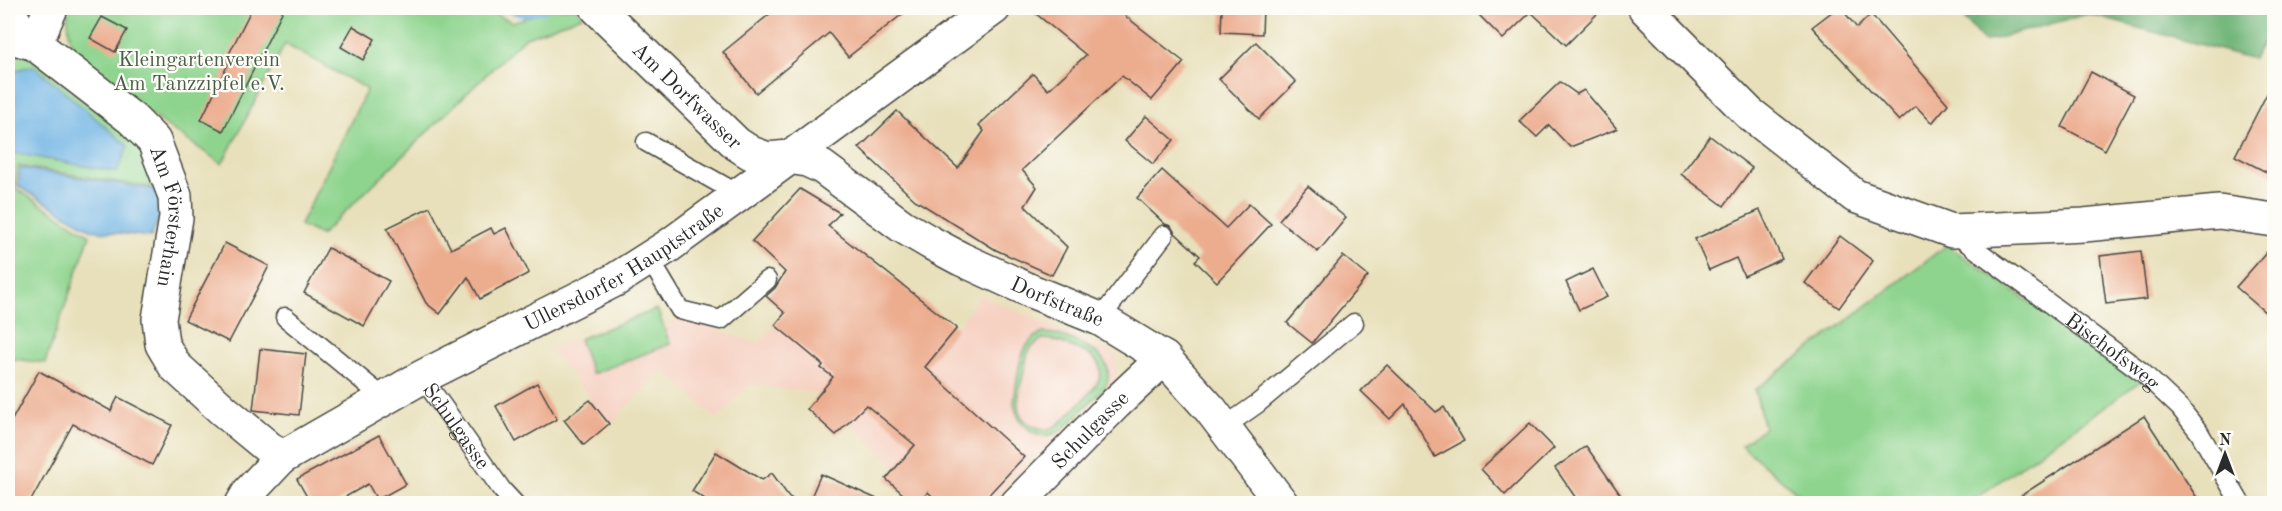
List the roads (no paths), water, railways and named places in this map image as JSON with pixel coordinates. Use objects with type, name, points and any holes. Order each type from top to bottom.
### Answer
[{"type":"street","points":[[21,40],[51,8]]},
{"type":"street","name":"Am Dorfwasser","points":[[597,8],[738,144],[751,153],[768,159],[789,157]]},
{"type":"street","name":"Ullersdorfer Hauptstraße","points":[[242,504],[249,492],[281,458],[422,377],[615,280],[649,258],[740,195],[994,8]]},
{"type":"street","name":"Bischofsweg","points":[[1645,8],[1749,113],[1855,196],[1952,231],[2084,225],[2220,212],[2274,220]]},
{"type":"street","name":"Am Försterhain","points":[[21,40],[105,97],[154,141],[175,196],[176,218],[159,319],[162,344],[175,366],[222,410],[281,458]]},
{"type":"street","name":"Dorfstraße","points":[[789,157],[807,160],[822,167],[902,226],[961,259],[1100,319],[1164,358],[1224,427],[1282,504]]},
{"type":"street","name":"Schulgasse","points":[[1017,504],[1107,411],[1164,358]]},
{"type":"lane","points":[[16,8],[21,40]]},
{"type":"lane","points":[[646,142],[740,195]]},
{"type":"lane","name":"Bischofsweg","points":[[1952,231],[2142,372],[2199,432],[2241,504]]},
{"type":"lane","points":[[1100,319],[1164,235]]},
{"type":"lane","points":[[649,258],[680,310],[722,320],[767,280]]},
{"type":"lane","points":[[285,317],[384,398]]},
{"type":"lane","points":[[1224,427],[1257,404],[1353,323]]},
{"type":"lane","name":"Schulgasse","points":[[422,377],[502,490],[515,504]]},
{"type":"water","points":[[34,66],[128,146],[117,172],[8,152],[8,81],[16,70]]},
{"type":"water","points":[[20,168],[152,189],[160,193],[164,207],[151,237],[92,230],[18,186]]},
{"type":"waterway","points":[[506,8],[524,13],[546,8]]},
{"type":"park label","name":"Kleingartenverein Am Tanzzipfel e.V.","points":[[199,71]]}]
